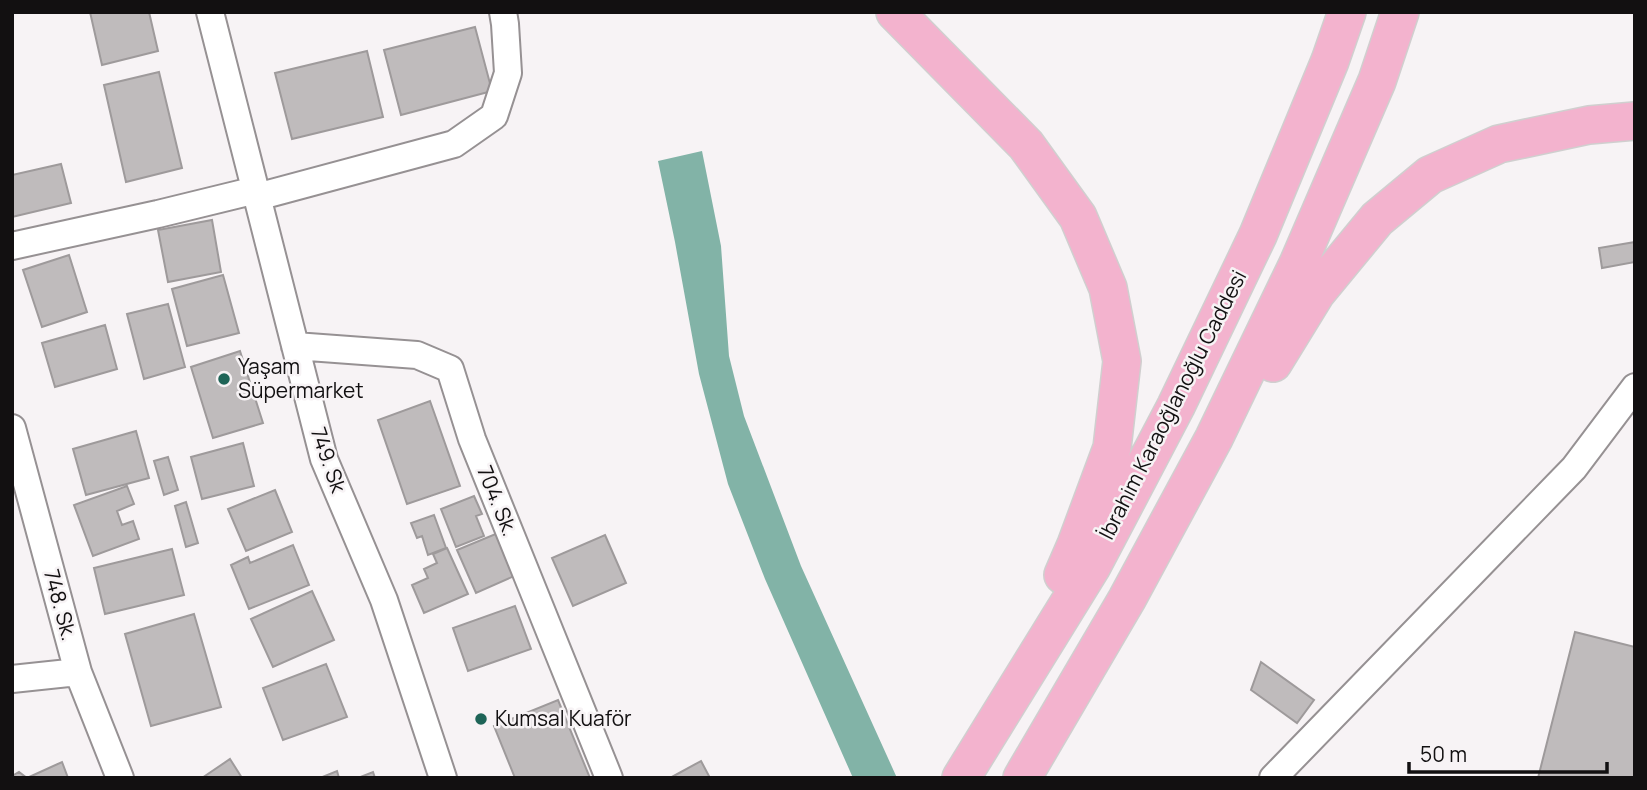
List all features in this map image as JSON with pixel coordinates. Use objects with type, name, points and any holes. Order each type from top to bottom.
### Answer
[{"type":"highway","points":[[895,12],[1026,145],[1078,217],[1108,288],[1122,361],[1112,448],[1076,545],[997,720]]},
{"type":"highway","name":"İbrahim Karaoğlanoğlu Caddesi","points":[[961,778],[1092,566],[1176,407],[1258,235],[1330,61],[1347,12]]},
{"type":"highway","points":[[1127,599],[1214,438],[1298,264],[1377,80],[1400,12]]},
{"type":"highway","points":[[1022,778],[1127,599],[1316,293],[1377,219],[1430,176],[1499,144],[1589,125],[1635,121]]},
{"type":"street","name":"749. Sk","points":[[210,12],[324,459],[384,600],[443,778]]},
{"type":"street","points":[[12,246],[256,194],[454,144],[494,116],[508,74],[503,12]]},
{"type":"street","name":"704. Sk.","points":[[295,346],[417,355],[450,369],[472,439],[609,778]]},
{"type":"street","points":[[1273,778],[1573,468],[1635,387]]},
{"type":"street","name":"748. Sk.","points":[[12,428],[78,672],[120,778]]},
{"type":"street","points":[[12,680],[78,672]]},
{"type":"shaded area","points":[[702,151],[721,246],[729,356],[744,416],[801,566],[897,778],[853,778],[765,579],[728,484],[699,374],[658,161]]},
{"type":"building","points":[[90,12],[149,12],[158,51],[102,65]]},
{"type":"building","points":[[475,27],[492,91],[401,115],[384,50]]},
{"type":"building","points":[[367,51],[383,117],[292,139],[275,73]]},
{"type":"building","points":[[159,72],[182,168],[126,182],[104,85]]},
{"type":"building","points":[[61,164],[71,203],[12,217],[12,175]]},
{"type":"building","points":[[212,220],[221,272],[168,282],[158,230]]},
{"type":"building","points":[[1635,242],[1635,262],[1602,268],[1599,248]]},
{"type":"building","points":[[69,255],[87,312],[42,327],[23,270]]},
{"type":"building","points":[[223,275],[239,333],[187,346],[172,289]]},
{"type":"building","points":[[168,304],[185,367],[144,379],[127,314]]},
{"type":"building","points":[[105,325],[117,369],[55,387],[42,343]]},
{"type":"building","points":[[240,351],[263,423],[213,438],[191,367]]},
{"type":"building","points":[[430,401],[460,486],[407,504],[378,420]]},
{"type":"building","points":[[136,431],[149,478],[86,495],[73,449]]},
{"type":"building","points":[[243,443],[254,486],[202,499],[191,457]]},
{"type":"building","points":[[168,457],[178,490],[164,495],[154,461]]},
{"type":"building","points":[[127,486],[134,504],[117,511],[122,525],[133,521],[139,539],[93,556],[74,505]]},
{"type":"building","points":[[275,490],[292,532],[246,551],[228,509]]},
{"type":"building","points":[[474,496],[482,514],[476,516],[484,536],[456,547],[441,509]]},
{"type":"building","points":[[186,502],[198,543],[186,547],[175,506]]},
{"type":"building","points":[[434,515],[446,548],[428,555],[422,536],[417,538],[411,523]]},
{"type":"building","points":[[498,533],[521,573],[476,593],[457,550]]},
{"type":"building","points":[[605,535],[626,583],[573,606],[552,558]]},
{"type":"building","points":[[293,545],[309,585],[249,609],[231,565],[248,557],[250,563]]},
{"type":"building","points":[[447,548],[468,594],[424,613],[412,585],[428,578],[424,569],[437,563],[433,554]]},
{"type":"building","points":[[172,549],[184,595],[105,614],[94,568]]},
{"type":"building","points":[[312,591],[334,640],[273,667],[251,619]]},
{"type":"building","points":[[515,606],[531,649],[468,671],[453,628]]},
{"type":"building","points":[[194,614],[221,707],[151,726],[125,634]]},
{"type":"building","points":[[1575,632],[1635,647],[1635,778],[1538,778]]},
{"type":"building","points":[[1261,662],[1314,700],[1297,723],[1251,690]]},
{"type":"building","points":[[326,664],[347,717],[283,740],[263,688]]},
{"type":"building","points":[[558,700],[590,778],[515,778],[494,726]]},
{"type":"building","points":[[230,759],[242,778],[202,778]]},
{"type":"building","points":[[701,761],[710,778],[670,778]]},
{"type":"building","points":[[62,762],[68,778],[27,778]]},
{"type":"building","points":[[337,771],[339,778],[320,778]]},
{"type":"building","points":[[19,772],[27,778],[12,778],[12,776]]},
{"type":"building","points":[[373,772],[375,778],[358,778]]},
{"type":"place","name":"Yaşam Süpermarket","points":[[224,379]]},
{"type":"place","name":"Kumsal Kuaför","points":[[481,719]]}]
